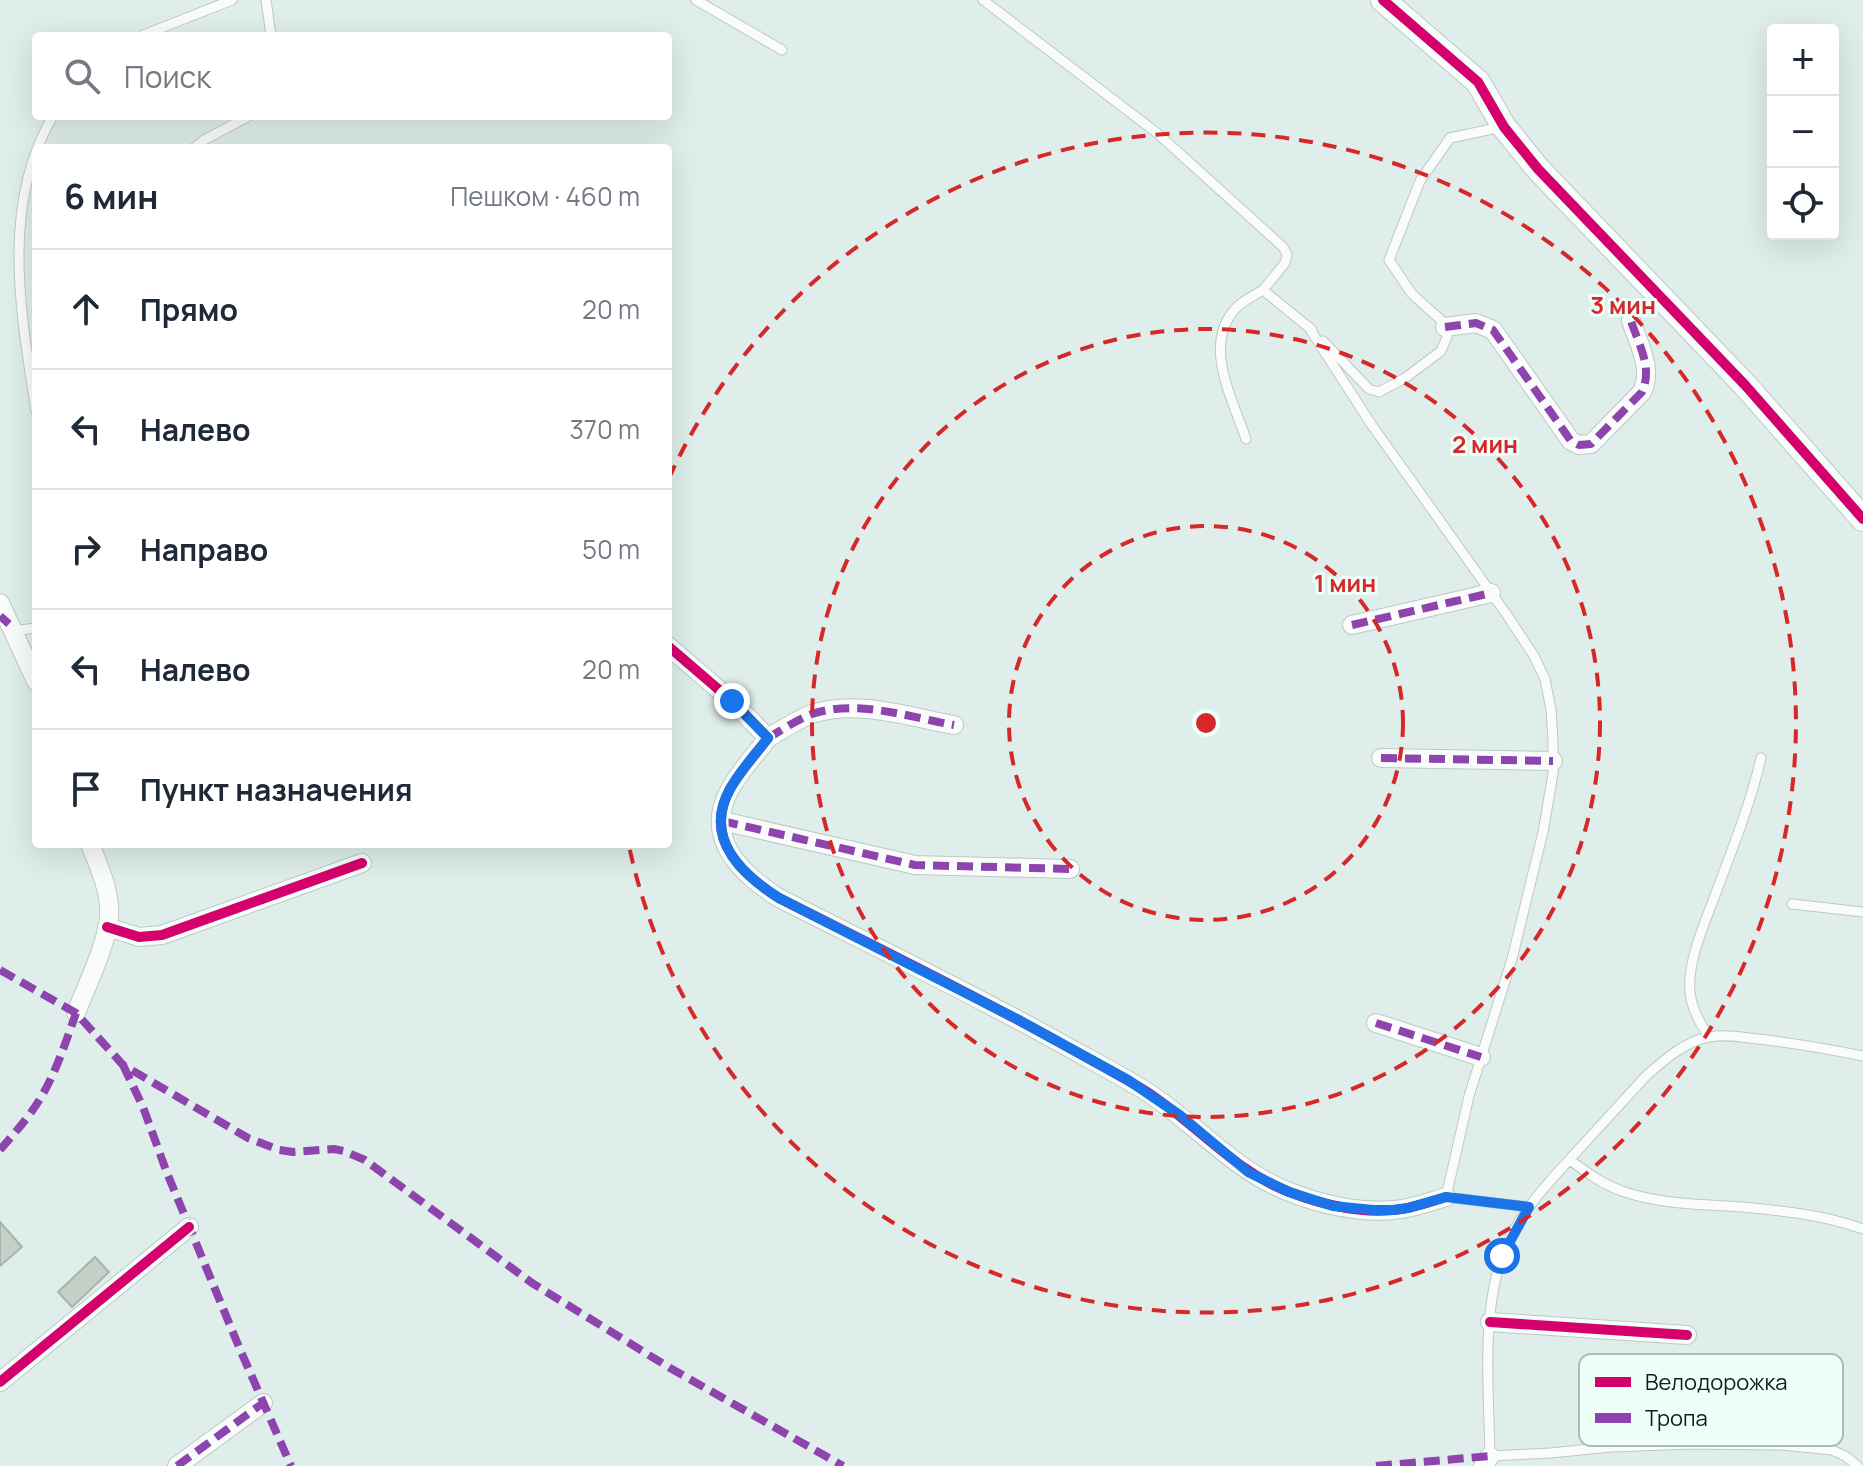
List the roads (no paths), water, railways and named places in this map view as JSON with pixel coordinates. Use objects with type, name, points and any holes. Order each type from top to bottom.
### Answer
[{"type":"street","points":[[1383,0],[1478,82],[1504,127],[1538,169],[1745,385],[1863,519]]},
{"type":"street","points":[[1445,327],[1476,323],[1493,330],[1571,441],[1583,446],[1591,444],[1642,392],[1645,385],[1646,365],[1631,321]]},
{"type":"street","points":[[1352,625],[1491,593]]},
{"type":"street","points":[[0,603],[32,673]]},
{"type":"street","points":[[672,649],[732,701],[768,738]]},
{"type":"street","points":[[954,725],[877,710],[850,709],[814,714],[798,720],[768,738],[728,792],[722,821],[728,852],[746,874],[779,898],[1017,1019],[1146,1091],[1248,1172],[1268,1183],[1333,1206],[1360,1209],[1393,1210],[1446,1197]]},
{"type":"street","points":[[1381,758],[1553,761]]},
{"type":"street","points":[[722,821],[915,865],[1070,869]]},
{"type":"street","points":[[76,1013],[109,918],[107,892],[91,848]]},
{"type":"street","points":[[107,927],[139,937],[162,935],[362,863]]},
{"type":"street","points":[[1376,1023],[1481,1057]]},
{"type":"street","points":[[0,1382],[189,1227]]},
{"type":"street","points":[[1490,1322],[1687,1335]]},
{"type":"street","points":[[177,1466],[263,1403]]},
{"type":"lane","points":[[151,32],[232,0]]},
{"type":"lane","points":[[266,0],[270,32]]},
{"type":"lane","points":[[696,0],[782,50]]},
{"type":"lane","points":[[983,0],[1157,133],[1283,247],[1287,254],[1285,263],[1263,290],[1236,308],[1222,336],[1221,366],[1246,439]]},
{"type":"lane","points":[[37,144],[50,120]]},
{"type":"lane","points":[[199,144],[242,120]]},
{"type":"lane","points":[[1263,290],[1308,326],[1369,389],[1379,392],[1405,378],[1441,351],[1447,337],[1442,321],[1412,294],[1389,260],[1420,181],[1450,138],[1504,127]]},
{"type":"lane","points":[[32,157],[23,190],[19,232],[19,288],[32,382]]},
{"type":"lane","points":[[1308,326],[1371,424],[1534,656],[1545,679],[1551,710],[1553,774],[1543,832],[1512,959],[1469,1096],[1446,1197],[1529,1207]]},
{"type":"lane","points":[[12,631],[32,628]]},
{"type":"lane","points":[[1709,1037],[1692,1005],[1692,964],[1761,758]]},
{"type":"lane","points":[[1792,904],[1863,912]]},
{"type":"lane","points":[[1637,1446],[1487,1461],[1493,1300],[1502,1256],[1529,1207],[1646,1076],[1679,1050],[1709,1037],[1730,1036],[1863,1056]]},
{"type":"lane","points":[[1570,1160],[1596,1179],[1641,1197],[1673,1203],[1811,1215],[1863,1229]]},
{"type":"lane","points":[[1793,1446],[1832,1450],[1858,1466]]}]
